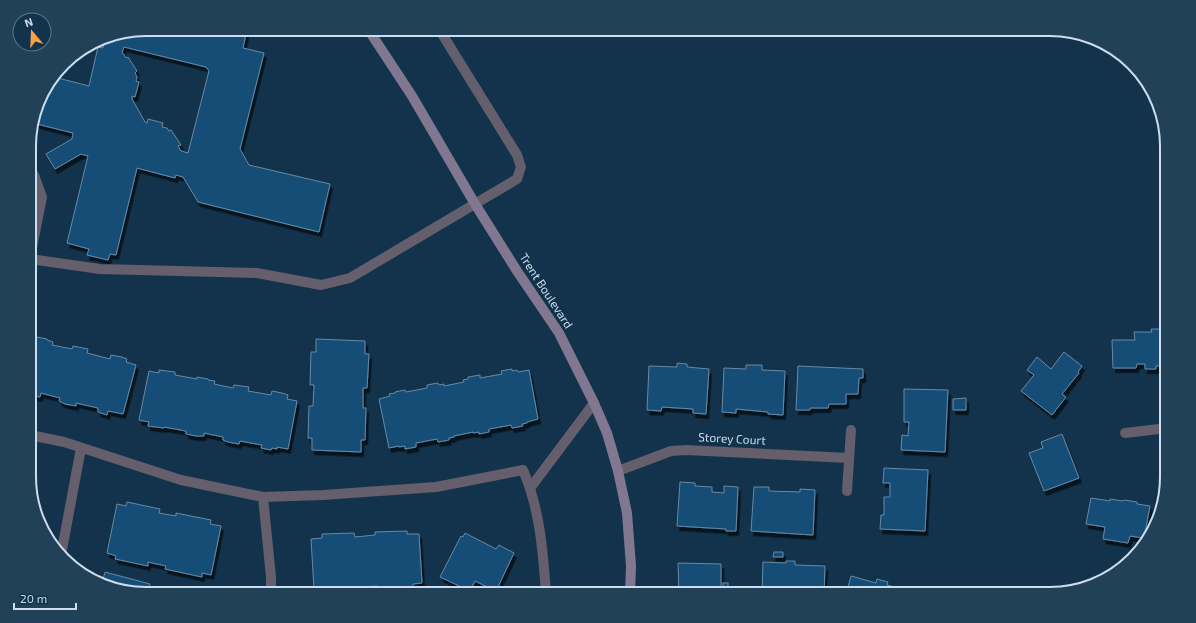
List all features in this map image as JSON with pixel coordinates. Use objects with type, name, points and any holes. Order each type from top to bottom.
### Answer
[{"type":"street","name":"Trent Boulevard","points":[[373,36],[412,96],[475,204],[517,271],[559,333],[594,403],[607,433],[618,471],[627,513],[631,566],[630,587]]},
{"type":"street","points":[[36,260],[100,269],[257,273],[320,285],[350,278],[517,179],[521,167],[517,155],[443,36]]},
{"type":"street","points":[[36,180],[42,197],[36,228]]},
{"type":"street","points":[[531,487],[594,403]]},
{"type":"street","points":[[1125,432],[1160,429]]},
{"type":"street","points":[[847,491],[850,430]]},
{"type":"street","points":[[36,436],[64,442],[181,480],[263,497],[324,495],[436,487],[523,470],[531,487],[542,538],[546,587]]},
{"type":"street","points":[[62,548],[81,448]]},
{"type":"street","name":"Storey Court","points":[[618,471],[671,452],[686,450],[849,458]]},
{"type":"street","points":[[263,497],[271,587]]},
{"type":"building","points":[[139,36],[246,36],[243,48],[264,53],[240,149],[249,165],[330,184],[319,232],[198,202],[183,177],[176,175],[175,178],[137,168],[116,255],[110,254],[108,260],[87,255],[89,249],[67,243],[88,156],[81,154],[55,169],[46,154],[72,139],[73,133],[39,124],[44,104],[60,78],[89,86],[98,47],[103,48],[104,44]],"holes":[[[124,47],[206,67],[209,71],[188,153],[181,151],[178,146],[181,145],[171,130],[169,131],[167,128],[162,127],[163,123],[148,119],[147,123],[145,122],[132,99],[132,96],[135,97],[139,82],[136,81],[137,77],[135,73],[137,71],[128,57],[126,58],[122,52]]]},
{"type":"building","points":[[1151,329],[1160,329],[1160,366],[1156,366],[1156,369],[1145,369],[1145,364],[1137,364],[1136,368],[1113,368],[1112,340],[1135,340],[1134,332],[1152,332]]},
{"type":"building","points":[[37,337],[53,342],[52,345],[72,349],[73,346],[88,349],[87,353],[110,359],[111,355],[122,357],[127,359],[126,362],[136,365],[123,414],[108,411],[107,415],[98,412],[98,408],[76,403],[76,406],[65,404],[59,401],[60,398],[41,393],[40,397],[36,396]]},
{"type":"building","points":[[316,339],[365,341],[365,354],[369,354],[367,388],[363,388],[363,408],[366,408],[365,440],[361,440],[361,452],[312,450],[312,438],[308,438],[309,406],[313,406],[314,385],[310,385],[311,352],[316,352]]},
{"type":"building","points":[[1064,352],[1082,366],[1078,372],[1079,373],[1062,394],[1066,397],[1052,415],[1021,391],[1034,375],[1027,370],[1037,357],[1051,369]]},
{"type":"building","points":[[677,363],[687,364],[687,367],[709,369],[706,414],[693,413],[693,409],[662,407],[661,411],[647,410],[649,366],[677,367]]},
{"type":"building","points":[[746,365],[762,365],[762,370],[785,371],[783,415],[736,409],[736,413],[722,412],[724,368],[746,369]]},
{"type":"building","points":[[798,366],[863,369],[863,378],[859,378],[858,394],[846,394],[846,404],[829,404],[828,408],[796,410]]},
{"type":"building","points":[[512,369],[512,371],[517,370],[518,372],[529,370],[538,419],[522,424],[523,426],[512,428],[511,425],[489,429],[489,432],[479,434],[479,432],[473,432],[454,436],[449,438],[449,440],[438,442],[437,439],[416,443],[416,447],[405,449],[405,446],[399,446],[389,448],[379,399],[390,396],[389,394],[395,392],[405,390],[406,392],[427,388],[427,385],[438,383],[439,385],[444,384],[444,386],[464,382],[463,380],[468,379],[468,377],[480,375],[480,378],[502,374],[501,371]]},
{"type":"building","points":[[159,370],[175,372],[175,375],[197,379],[197,377],[208,379],[215,381],[214,384],[233,388],[234,385],[249,387],[248,391],[271,395],[272,391],[288,395],[287,399],[297,401],[288,449],[277,447],[277,449],[272,448],[271,450],[261,448],[262,445],[240,441],[239,444],[228,442],[223,440],[223,437],[204,433],[204,436],[196,436],[186,434],[186,431],[148,426],[149,422],[139,420],[149,371],[159,373]]},
{"type":"building","points":[[904,389],[948,390],[945,452],[901,450],[902,435],[908,436],[909,422],[904,422]]},
{"type":"building","points":[[966,398],[966,410],[953,410],[953,399]]},
{"type":"building","points":[[1062,434],[1079,478],[1044,491],[1029,453],[1043,448],[1041,442]]},
{"type":"building","points":[[884,468],[928,470],[925,531],[880,529],[881,515],[884,515],[884,497],[890,497],[890,483],[883,483]]},
{"type":"building","points":[[680,482],[695,483],[695,486],[712,487],[712,492],[724,493],[724,486],[738,487],[736,531],[677,526]]},
{"type":"building","points":[[754,487],[769,487],[769,491],[800,492],[800,489],[815,490],[813,535],[751,531]]},
{"type":"building","points":[[1091,498],[1110,501],[1110,499],[1124,500],[1150,506],[1145,532],[1141,538],[1130,536],[1128,543],[1103,539],[1105,527],[1086,524]]},
{"type":"building","points":[[127,502],[160,509],[159,513],[176,516],[176,513],[211,520],[210,524],[221,526],[211,575],[202,573],[202,577],[165,569],[166,566],[148,562],[148,566],[115,559],[116,556],[107,553],[117,504],[126,506]]},
{"type":"building","points":[[407,531],[407,534],[419,534],[422,583],[413,584],[413,587],[314,587],[311,539],[322,538],[322,534],[354,533],[355,537],[375,535],[375,532]]},
{"type":"building","points":[[465,533],[496,549],[499,545],[514,553],[498,587],[488,587],[475,581],[472,587],[461,587],[440,577],[461,536],[463,537]]},
{"type":"building","points":[[774,552],[783,552],[783,557],[773,557]]},
{"type":"building","points":[[786,561],[795,561],[795,565],[825,566],[824,587],[762,587],[763,562],[786,563]]},
{"type":"building","points":[[678,563],[721,564],[721,587],[679,587]]},
{"type":"building","points":[[105,572],[150,584],[149,587],[132,586],[103,579]]},
{"type":"building","points":[[851,576],[876,583],[877,579],[888,582],[887,585],[894,587],[848,587]]},
{"type":"building","points":[[723,583],[728,583],[728,587],[723,587]]}]
